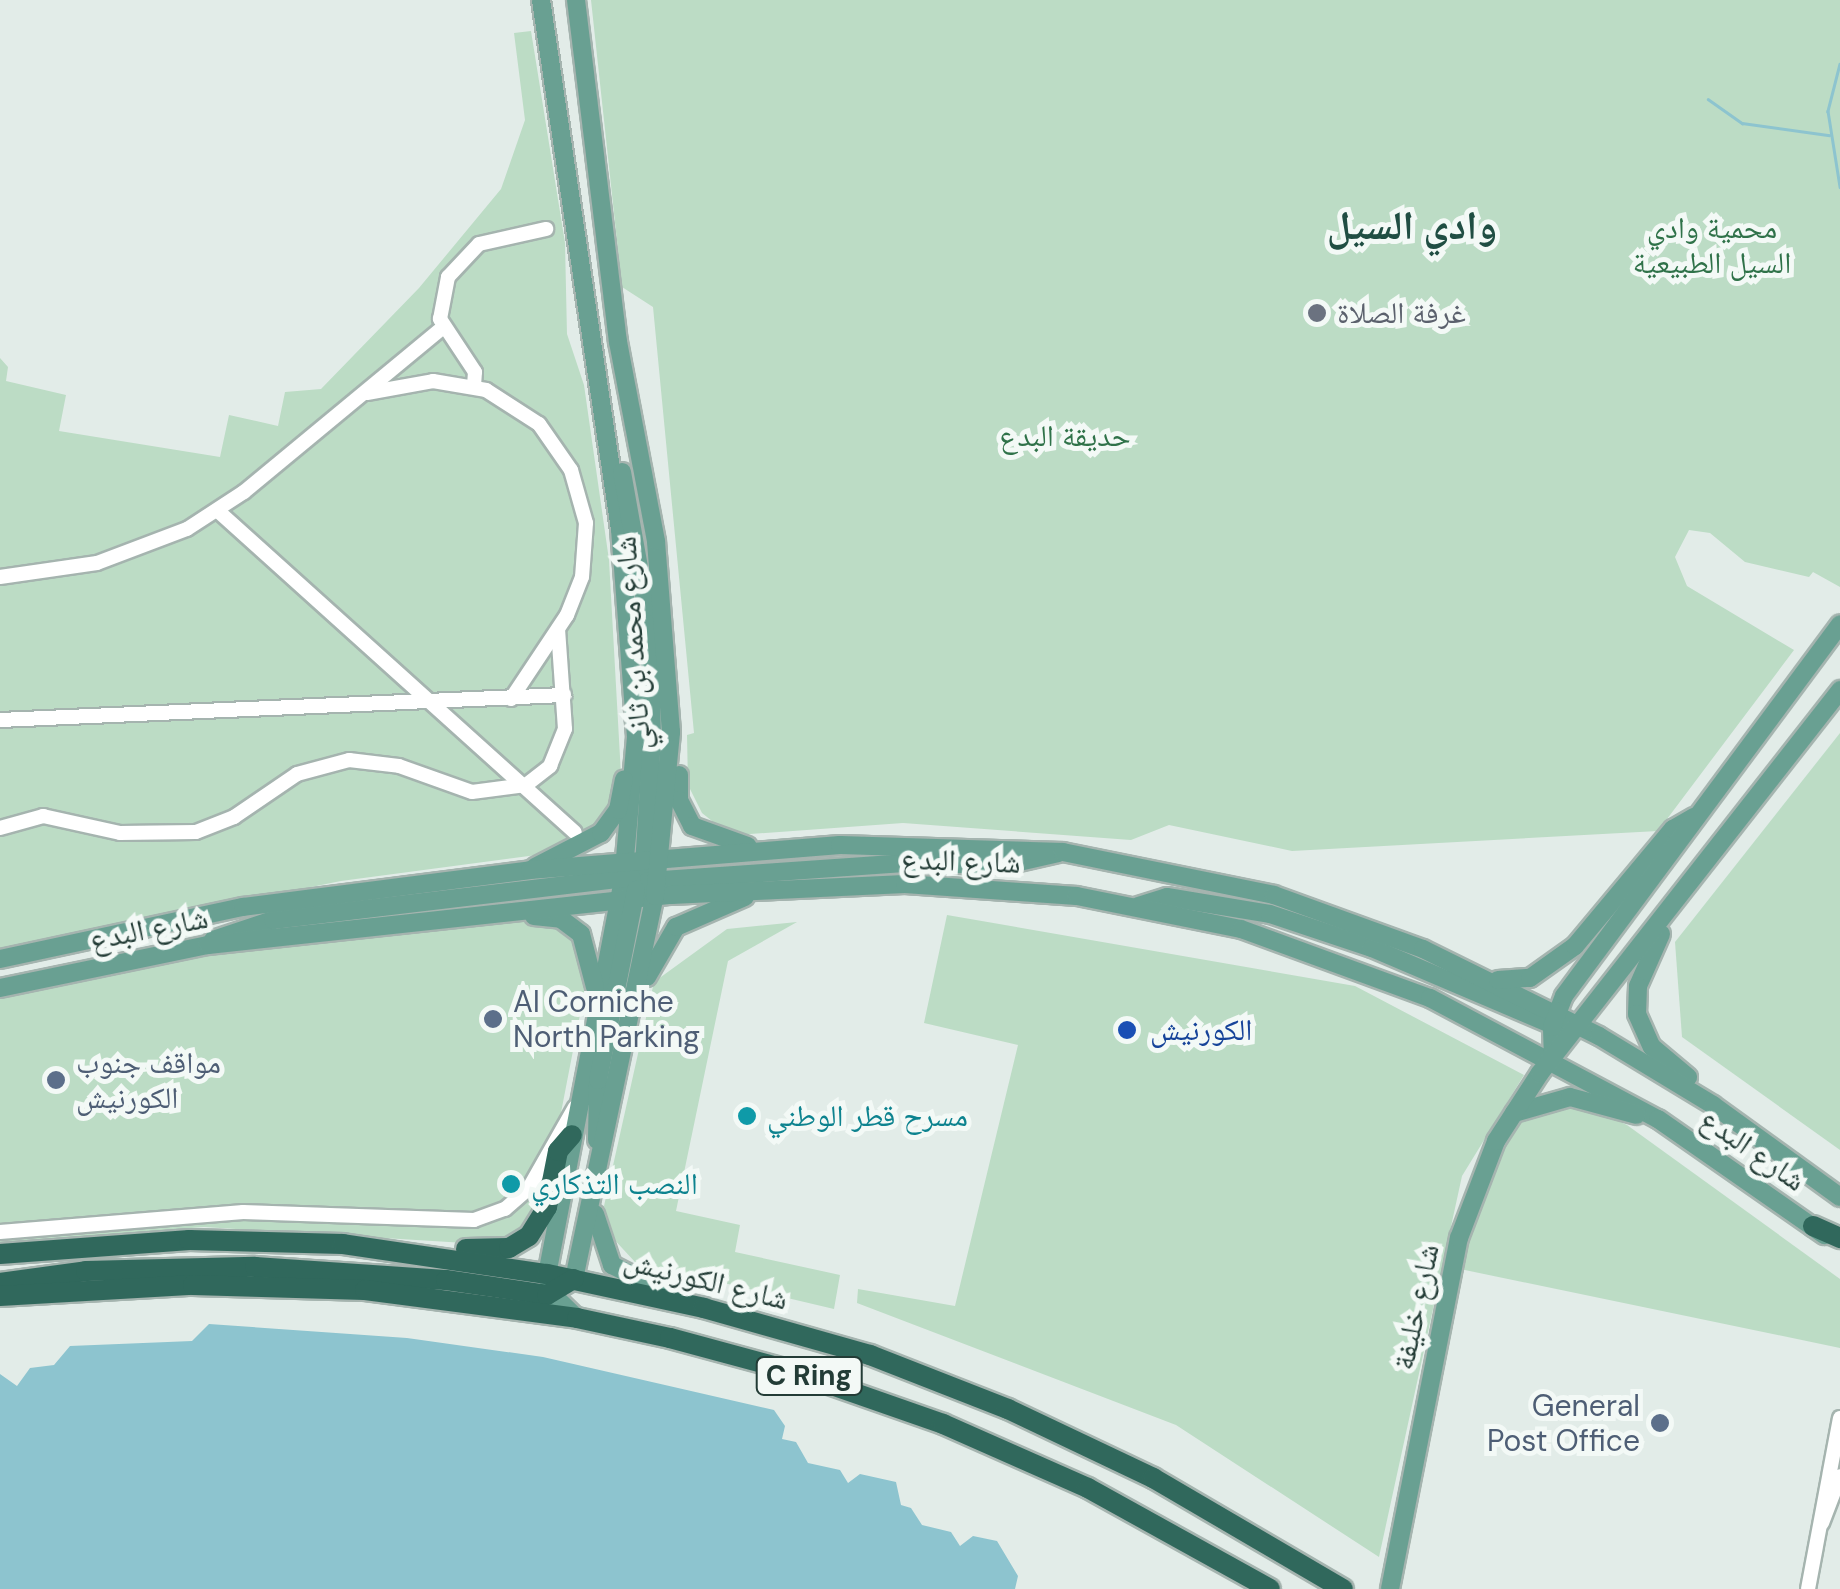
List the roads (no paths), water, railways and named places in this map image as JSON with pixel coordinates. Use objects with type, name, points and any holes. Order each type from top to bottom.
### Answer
[{"type":"highway","points":[[440,1256],[509,1248],[529,1236],[547,1207],[558,1150],[572,1135]]},
{"type":"highway","points":[[1813,1226],[1840,1238]]},
{"type":"highway","points":[[0,1254],[240,1240],[440,1256],[550,1284]]},
{"type":"highway","points":[[0,1283],[74,1272],[254,1267],[550,1284],[574,1279]]},
{"type":"highway","name":"شارع الكورنيش","points":[[574,1279],[704,1308],[870,1355],[1024,1416],[1171,1488],[1343,1589]]},
{"type":"highway","name":"C Ring","points":[[0,1296],[265,1285],[397,1294],[576,1318],[790,1370],[944,1424],[1088,1488],[1270,1589]]},
{"type":"main road","name":"شارع محمد بن ثاني","points":[[541,0],[606,431],[632,640],[640,879],[633,1010],[574,1279]]},
{"type":"main road","name":"شارع محمد بن ثاني","points":[[550,1284],[596,1006],[640,879],[671,732],[656,541],[618,342],[580,32],[572,0]]},
{"type":"main road","points":[[600,1155],[598,1080],[640,879],[652,738],[648,624],[635,526],[606,431]]},
{"type":"main road","points":[[1553,1058],[1554,1020],[1840,624]]},
{"type":"main road","name":"شارع خليفة","points":[[1390,1589],[1459,1238],[1480,1174],[1513,1113],[1553,1058],[1833,706],[1840,690]]},
{"type":"main road","points":[[671,732],[680,756],[680,800],[692,826],[758,852]]},
{"type":"main road","points":[[530,870],[588,843],[610,823],[636,737]]},
{"type":"main road","points":[[1487,979],[1530,978],[1563,956],[1594,929],[1673,829],[1702,812]]},
{"type":"main road","name":"شارع البدع","points":[[0,988],[208,945],[469,914],[758,852],[923,844],[1063,852],[1274,895],[1487,979],[1554,1020]]},
{"type":"main road","points":[[208,945],[232,929],[274,920],[640,879],[907,864],[1006,865],[1063,852]]},
{"type":"main road","name":"شارع البدع","points":[[0,959],[243,906],[530,870],[774,888],[974,886],[1138,906],[1329,956],[1553,1058],[1658,1119],[1840,1247]]},
{"type":"main road","points":[[633,1010],[676,928],[708,908],[774,888]]},
{"type":"main road","points":[[1138,906],[1167,896],[1270,914],[1581,1027]]},
{"type":"main road","points":[[469,914],[543,916],[572,925],[591,953],[596,1006]]},
{"type":"main road","points":[[1668,915],[1638,986],[1637,1014],[1652,1047],[1702,1086],[1713,1105]]},
{"type":"main road","name":"شارع البدع","points":[[1581,1027],[1713,1105],[1840,1197]]},
{"type":"main road","points":[[1513,1113],[1570,1098],[1658,1119]]},
{"type":"main road","points":[[594,1188],[597,1234],[612,1265],[634,1282],[692,1298],[704,1308]]},
{"type":"main road","points":[[550,1284],[576,1318]]},
{"type":"street","points":[[474,386],[475,372],[442,328],[443,290],[464,256],[488,240],[546,229]]},
{"type":"street","points":[[0,576],[111,559],[172,538],[218,511],[442,328]]},
{"type":"street","points":[[361,394],[433,381],[474,386],[539,424],[577,482],[585,564],[558,629],[511,699]]},
{"type":"street","points":[[218,511],[575,832]]},
{"type":"street","points":[[0,828],[43,816],[120,834],[196,832],[234,818],[297,774],[350,760],[399,766],[460,790],[523,786],[540,778],[559,750],[564,696],[558,629]]},
{"type":"street","points":[[0,720],[564,696]]},
{"type":"street","name":"شارع محمد بن ثاني","points":[[0,1232],[242,1212],[462,1222],[504,1208],[534,1182],[577,1104]]},
{"type":"street","points":[[1808,1589],[1840,1418]]},
{"type":"street","points":[[1822,1523],[1840,1476]]},
{"type":"water","points":[[209,1324],[407,1338],[543,1357],[774,1410],[785,1426],[782,1439],[796,1442],[808,1463],[840,1470],[848,1483],[860,1474],[896,1482],[901,1505],[911,1508],[922,1525],[951,1532],[960,1546],[973,1536],[997,1541],[1018,1576],[1015,1589],[0,1589],[0,1374],[17,1386],[30,1368],[54,1365],[70,1346],[192,1341]]},
{"type":"waterway","points":[[1840,64],[1828,111],[1840,187]]},
{"type":"waterway","points":[[1708,99],[1742,123],[1829,135]]},
{"type":"place","name":"غرفة الصلاة","points":[[1317,313]]},
{"type":"place","name":"Al Corniche North Parking","points":[[493,1019]]},
{"type":"place","name":"الكورنيش","points":[[1127,1030]]},
{"type":"place","name":"مواقف جنوب الكورنيش","points":[[56,1080]]},
{"type":"place","name":"مسرح قطر الوطني","points":[[747,1116]]},
{"type":"place","name":"النصب التذكاري","points":[[511,1184]]},
{"type":"place","name":"General Post Office","points":[[1660,1423]]},
{"type":"district","name":"وادي السيل","points":[[1412,225]]},
{"type":"park label","name":"محمية وادي السيل الطبيعية","points":[[1712,245]]},
{"type":"park label","name":"حديقة البدع","points":[[1065,436]]}]
